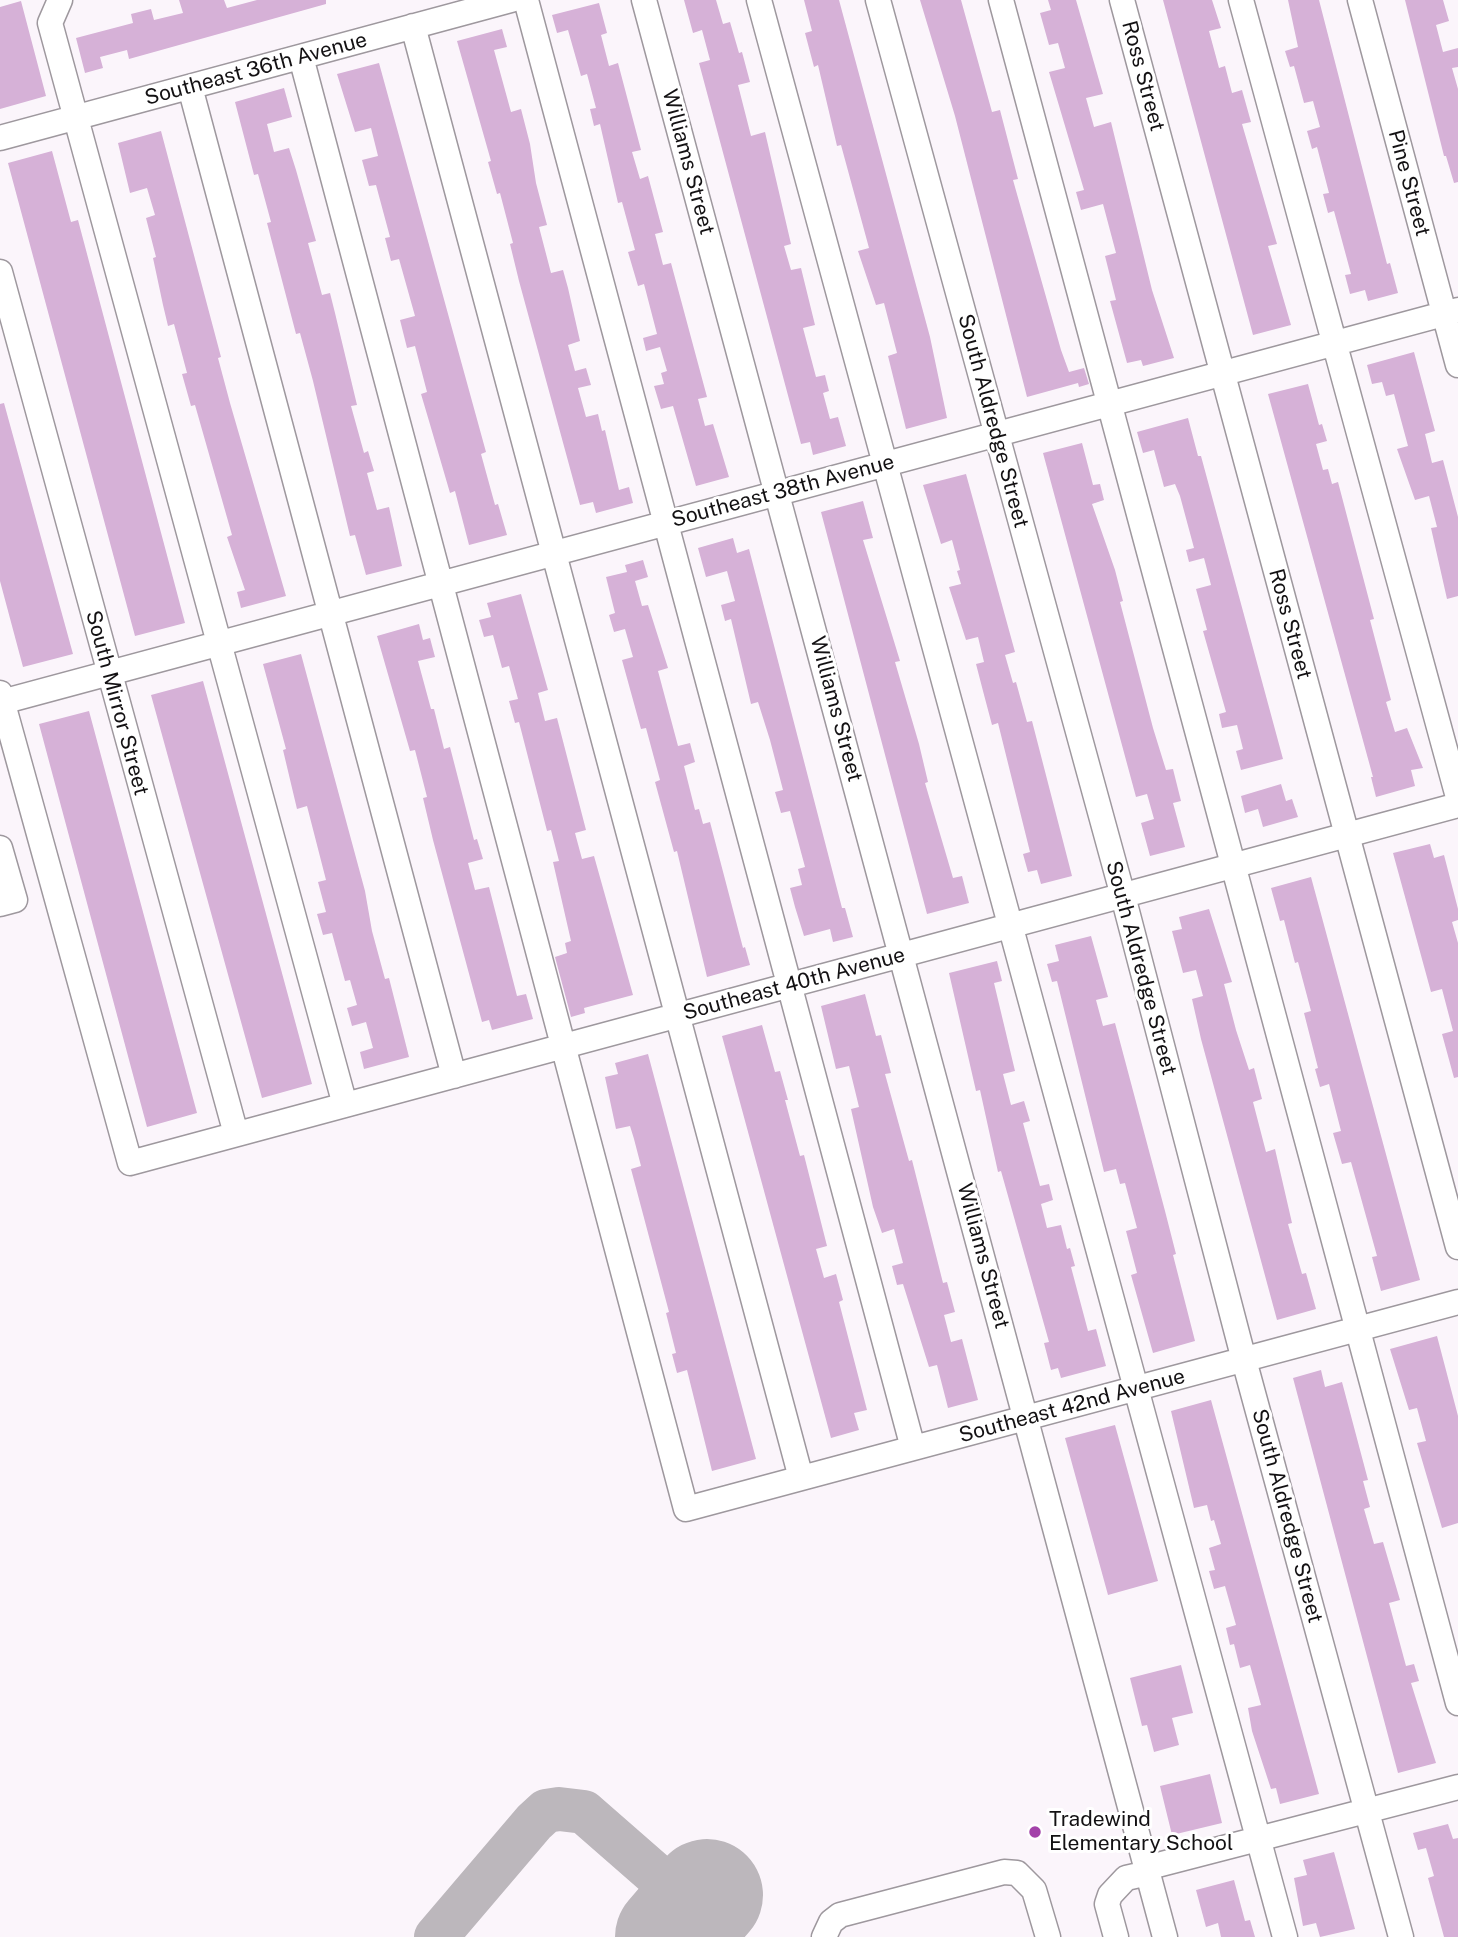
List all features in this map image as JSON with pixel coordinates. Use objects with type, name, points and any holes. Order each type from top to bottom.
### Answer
[{"type":"street","points":[[60,0],[50,23],[345,1105]]},
{"type":"street","name":"Southeast 36th Avenue","points":[[0,138],[511,0]]},
{"type":"street","points":[[526,0],[663,522],[913,1448]]},
{"type":"street","name":"Williams Street","points":[[644,0],[903,954],[1147,1871]]},
{"type":"street","points":[[759,0],[1012,925],[1284,1937]]},
{"type":"street","name":"South Aldredge Street","points":[[878,0],[1123,896],[1244,1360],[1401,1937]]},
{"type":"street","points":[[1001,0],[1458,1703]]},
{"type":"street","name":"Ross Street","points":[[1122,0],[1458,1247]]},
{"type":"street","points":[[1241,0],[1458,797]]},
{"type":"street","name":"Pine Street","points":[[1360,0],[1451,312],[1458,365]]},
{"type":"street","points":[[413,26],[802,1478]]},
{"type":"street","points":[[301,57],[565,1046]]},
{"type":"street","points":[[190,87],[454,1076]]},
{"type":"street","name":"South Mirror Street","points":[[0,272],[236,1134]]},
{"type":"street","name":"Southeast 38th Avenue","points":[[1,698],[109,673],[1451,312]]},
{"type":"street","name":"Southeast 40th Avenue","points":[[1,698],[130,1163],[1458,805]]},
{"type":"street","points":[[0,848],[15,900],[0,904]]},
{"type":"street","name":"Southeast 42nd Avenue","points":[[565,1046],[686,1509],[1458,1302]]},
{"type":"street","points":[[1116,1937],[1107,1904],[1110,1895],[1126,1878],[1257,1839],[1458,1787]]},
{"type":"street","points":[[1147,1871],[1165,1937]]},
{"type":"street","points":[[824,1937],[831,1922],[840,1915],[1004,1872],[1017,1873],[1034,1890],[1048,1937]]},
{"type":"building","points":[[179,0],[224,0],[227,8],[257,0],[326,0],[326,4],[129,59],[127,50],[100,57],[103,68],[85,73],[76,38],[133,23],[131,14],[151,9],[154,20],[183,13]]},
{"type":"building","points":[[684,0],[716,0],[723,24],[730,22],[739,53],[742,52],[750,82],[738,85],[751,136],[765,132],[791,244],[784,246],[791,270],[801,268],[815,325],[803,328],[816,377],[825,375],[829,391],[823,393],[830,419],[838,417],[846,446],[813,455],[810,442],[801,444],[699,63],[710,60],[702,30],[693,33]]},
{"type":"building","points":[[804,0],[839,0],[930,337],[947,418],[906,429],[888,356],[897,353],[884,303],[876,305],[858,251],[869,248],[841,145],[837,146],[818,65],[814,67],[805,33],[812,31]]},
{"type":"building","points":[[920,0],[961,0],[992,112],[1000,110],[1018,179],[1013,180],[1061,350],[1069,372],[1084,368],[1089,384],[1079,387],[1078,383],[1027,397],[955,116]]},
{"type":"building","points":[[1048,0],[1076,0],[1103,94],[1086,98],[1094,127],[1111,122],[1152,290],[1174,358],[1143,366],[1141,360],[1127,363],[1110,301],[1116,300],[1105,256],[1116,253],[1103,204],[1081,210],[1076,192],[1084,190],[1049,72],[1065,68],[1058,43],[1049,45],[1040,13],[1051,10]]},
{"type":"building","points":[[1163,0],[1212,0],[1221,28],[1209,31],[1219,68],[1225,66],[1232,93],[1242,90],[1251,122],[1242,124],[1277,244],[1268,246],[1291,325],[1253,335]]},
{"type":"building","points":[[1288,0],[1319,0],[1387,264],[1390,263],[1398,293],[1368,301],[1365,290],[1350,294],[1345,275],[1351,274],[1334,211],[1328,213],[1323,194],[1329,193],[1317,147],[1312,149],[1307,131],[1320,127],[1313,101],[1304,103],[1294,66],[1290,67],[1285,51],[1298,47]]},
{"type":"building","points":[[1405,0],[1443,0],[1449,21],[1436,25],[1443,52],[1458,48],[1458,67],[1452,68],[1458,89],[1458,182],[1454,183],[1444,156]]},
{"type":"building","points":[[21,1],[46,96],[0,109],[0,7]]},
{"type":"building","points":[[599,3],[607,33],[601,35],[609,66],[618,63],[641,150],[632,152],[640,179],[648,176],[663,232],[655,234],[663,265],[671,263],[707,397],[698,399],[705,426],[713,424],[729,477],[696,486],[673,406],[661,409],[654,386],[664,384],[661,373],[667,371],[660,347],[646,351],[643,338],[657,334],[644,284],[638,286],[628,252],[635,250],[622,202],[618,203],[600,124],[594,126],[590,109],[596,108],[587,74],[581,76],[568,30],[557,33],[552,15]]},
{"type":"building","points":[[502,29],[507,47],[494,50],[511,112],[521,109],[530,144],[536,183],[547,225],[539,227],[551,273],[563,270],[568,288],[580,341],[568,345],[575,371],[586,368],[591,385],[578,388],[586,417],[598,414],[602,431],[605,430],[619,490],[629,487],[633,503],[596,513],[593,502],[580,505],[519,281],[510,244],[513,243],[500,193],[497,194],[488,162],[491,161],[457,41]]},
{"type":"building","points":[[379,63],[486,452],[481,454],[495,505],[498,504],[507,535],[469,545],[455,491],[450,493],[421,394],[427,392],[415,346],[407,348],[400,320],[415,316],[399,259],[391,261],[385,238],[390,237],[376,185],[369,186],[362,160],[378,156],[371,128],[355,132],[337,74]]},
{"type":"building","points":[[284,88],[292,117],[267,124],[274,152],[289,148],[296,170],[316,241],[308,243],[322,295],[330,293],[357,405],[351,406],[364,453],[368,451],[374,471],[367,473],[377,510],[389,507],[402,566],[366,575],[355,535],[350,536],[313,381],[300,333],[296,334],[267,223],[271,222],[258,174],[254,175],[235,102]]},
{"type":"building","points":[[161,131],[221,357],[218,358],[230,403],[286,596],[241,608],[237,592],[245,590],[227,537],[232,535],[195,405],[191,406],[182,374],[187,373],[174,324],[168,326],[163,305],[153,258],[156,257],[146,218],[155,215],[147,188],[130,193],[118,143]]},
{"type":"building","points":[[52,151],[71,222],[78,220],[185,623],[135,636],[8,163]]},
{"type":"building","points":[[1414,352],[1435,431],[1425,434],[1432,463],[1443,460],[1458,517],[1458,596],[1447,599],[1431,528],[1437,527],[1429,496],[1415,500],[1397,449],[1408,446],[1394,394],[1386,396],[1382,382],[1372,384],[1367,365]]},
{"type":"building","points":[[1308,384],[1319,425],[1322,424],[1327,441],[1316,444],[1323,470],[1328,469],[1332,484],[1338,482],[1374,619],[1370,620],[1391,700],[1386,702],[1395,732],[1407,728],[1423,768],[1411,770],[1415,786],[1376,797],[1373,777],[1268,394]]},
{"type":"building","points":[[4,403],[73,654],[23,667],[0,581],[0,404]]},
{"type":"building","points":[[1188,418],[1198,456],[1201,456],[1283,759],[1241,770],[1236,751],[1243,749],[1237,725],[1222,728],[1219,714],[1226,712],[1203,631],[1207,630],[1196,589],[1211,585],[1204,558],[1189,562],[1186,550],[1194,548],[1180,496],[1175,484],[1164,487],[1154,450],[1143,453],[1137,432]]},
{"type":"building","points":[[1082,443],[1093,485],[1100,484],[1104,500],[1092,504],[1115,570],[1123,601],[1120,602],[1153,728],[1166,770],[1173,769],[1181,801],[1173,803],[1185,847],[1150,856],[1141,823],[1154,819],[1147,794],[1136,797],[1043,453]]},
{"type":"building","points":[[966,474],[1015,652],[1005,655],[1027,722],[1032,721],[1072,876],[1041,884],[1037,870],[1028,872],[1023,854],[1030,852],[998,723],[992,725],[976,664],[984,662],[978,637],[966,640],[949,587],[961,584],[952,540],[941,544],[923,485]]},
{"type":"building","points":[[863,501],[873,538],[863,540],[900,661],[895,662],[919,744],[928,782],[925,783],[953,878],[962,876],[969,903],[927,914],[821,512]]},
{"type":"building","points":[[733,538],[737,553],[749,549],[842,908],[845,908],[853,937],[833,942],[830,929],[804,936],[795,907],[790,888],[802,885],[798,869],[805,867],[790,811],[781,813],[775,792],[783,790],[758,702],[751,704],[731,619],[725,621],[721,605],[735,601],[727,571],[706,577],[698,548]]},
{"type":"building","points":[[643,560],[648,577],[635,581],[642,606],[648,605],[668,668],[658,671],[678,746],[690,743],[695,762],[684,766],[695,810],[699,809],[703,824],[710,822],[743,948],[745,947],[750,965],[707,977],[677,851],[674,852],[655,782],[660,780],[646,728],[641,729],[622,660],[633,657],[625,629],[614,632],[609,615],[615,613],[606,577],[627,572],[625,565]]},
{"type":"building","points":[[521,594],[548,690],[538,693],[545,721],[557,718],[586,830],[575,833],[582,859],[594,856],[633,995],[584,1008],[585,1013],[571,1017],[555,957],[567,953],[565,943],[571,941],[553,862],[559,861],[551,830],[547,831],[519,722],[515,723],[509,701],[518,699],[509,666],[502,668],[493,635],[484,637],[479,620],[491,617],[487,603]]},
{"type":"building","points":[[419,624],[423,640],[430,638],[435,657],[418,661],[431,709],[434,709],[444,749],[450,747],[474,840],[477,839],[483,859],[468,863],[475,890],[489,887],[517,996],[526,994],[533,1019],[492,1030],[489,1020],[482,1022],[433,840],[423,798],[427,797],[415,750],[410,751],[377,636]]},
{"type":"building","points":[[301,654],[365,891],[372,931],[385,979],[389,978],[409,1057],[364,1069],[360,1052],[373,1048],[366,1022],[352,1026],[347,1008],[357,1005],[350,980],[345,981],[332,933],[323,935],[317,914],[326,912],[318,882],[326,880],[307,806],[297,809],[283,750],[286,749],[263,664]]},
{"type":"building","points":[[203,681],[312,1084],[262,1098],[151,695]]},
{"type":"building","points":[[89,711],[197,1113],[147,1127],[39,724]]},
{"type":"building","points":[[1281,784],[1286,801],[1292,799],[1298,817],[1263,827],[1258,809],[1245,813],[1241,796]]},
{"type":"building","points":[[1430,844],[1434,858],[1444,855],[1458,909],[1458,920],[1452,922],[1458,943],[1458,1077],[1454,1078],[1442,1034],[1453,1031],[1442,989],[1431,992],[1393,853]]},
{"type":"building","points":[[1311,877],[1420,1280],[1381,1291],[1372,1257],[1377,1256],[1351,1162],[1342,1164],[1333,1133],[1341,1131],[1329,1084],[1320,1087],[1315,1069],[1318,1068],[1304,1013],[1311,1011],[1298,962],[1295,963],[1284,920],[1280,921],[1271,888]]},
{"type":"building","points":[[1209,909],[1232,982],[1224,984],[1236,1030],[1249,1070],[1254,1068],[1262,1099],[1253,1102],[1266,1152],[1275,1149],[1292,1223],[1288,1224],[1302,1274],[1306,1273],[1316,1309],[1277,1320],[1201,1039],[1192,999],[1203,996],[1196,970],[1183,973],[1172,931],[1182,929],[1179,917]]},
{"type":"building","points":[[1091,936],[1108,997],[1096,1000],[1103,1026],[1115,1023],[1176,1254],[1173,1255],[1195,1341],[1153,1353],[1131,1275],[1137,1273],[1126,1231],[1137,1228],[1125,1183],[1120,1184],[1116,1169],[1104,1172],[1057,981],[1052,982],[1047,964],[1059,961],[1055,945]]},
{"type":"building","points":[[997,961],[1002,981],[994,983],[1015,1071],[1003,1074],[1011,1105],[1024,1101],[1030,1121],[1023,1123],[1040,1186],[1049,1184],[1053,1200],[1041,1204],[1047,1228],[1061,1225],[1075,1266],[1071,1267],[1088,1331],[1096,1329],[1106,1366],[1061,1378],[1058,1368],[1051,1370],[1044,1343],[1049,1342],[1001,1171],[998,1172],[980,1090],[976,1091],[949,973]]},
{"type":"building","points":[[865,994],[876,1036],[881,1035],[891,1073],[885,1074],[909,1161],[912,1160],[943,1283],[947,1282],[955,1312],[944,1315],[951,1342],[962,1339],[978,1400],[948,1408],[937,1365],[929,1367],[903,1284],[897,1285],[892,1266],[903,1263],[894,1229],[882,1233],[873,1207],[851,1109],[859,1107],[849,1066],[836,1069],[821,1006]]},
{"type":"building","points":[[762,1025],[775,1072],[780,1071],[800,1156],[804,1155],[827,1246],[816,1249],[824,1278],[836,1274],[843,1300],[839,1302],[867,1410],[854,1413],[859,1430],[831,1438],[722,1036]]},
{"type":"building","points":[[648,1054],[756,1459],[712,1471],[687,1370],[677,1373],[672,1354],[676,1353],[666,1313],[669,1312],[631,1169],[641,1166],[634,1139],[630,1126],[616,1129],[605,1077],[618,1074],[615,1063]]},
{"type":"building","points":[[1437,1336],[1458,1416],[1458,1523],[1442,1528],[1417,1443],[1426,1441],[1417,1408],[1409,1410],[1390,1349]]},
{"type":"building","points":[[1321,1370],[1325,1387],[1342,1382],[1368,1480],[1363,1481],[1370,1507],[1364,1509],[1374,1544],[1383,1542],[1400,1600],[1389,1603],[1406,1666],[1414,1664],[1419,1681],[1411,1683],[1436,1763],[1398,1773],[1293,1378]]},
{"type":"building","points":[[1211,1400],[1319,1794],[1280,1804],[1276,1788],[1271,1789],[1252,1731],[1248,1708],[1261,1705],[1250,1665],[1240,1668],[1234,1644],[1230,1645],[1226,1628],[1236,1625],[1225,1586],[1214,1589],[1209,1571],[1215,1570],[1209,1548],[1221,1544],[1207,1505],[1194,1508],[1171,1411]]},
{"type":"building","points":[[1115,1425],[1158,1581],[1108,1595],[1065,1438]]},
{"type":"building","points":[[1181,1665],[1193,1713],[1172,1718],[1179,1745],[1154,1752],[1147,1725],[1142,1726],[1130,1678]]},
{"type":"building","points":[[1210,1774],[1222,1823],[1172,1835],[1160,1786]]},
{"type":"building","points":[[1448,1824],[1453,1839],[1458,1838],[1458,1937],[1444,1937],[1428,1878],[1434,1876],[1426,1848],[1418,1850],[1413,1833]]},
{"type":"building","points":[[1334,1852],[1355,1929],[1320,1937],[1316,1923],[1303,1926],[1294,1878],[1307,1875],[1303,1860]]},
{"type":"building","points":[[1234,1880],[1245,1921],[1250,1920],[1255,1937],[1221,1937],[1218,1923],[1206,1927],[1196,1890]]},
{"type":"taxiway","points":[[436,1937],[534,1822],[546,1811],[559,1809],[584,1812],[695,1909]]},
{"type":"runway","points":[[671,1937],[707,1895]]},
{"type":"place","name":"Tradewind Elementary School","points":[[1035,1832]]}]
